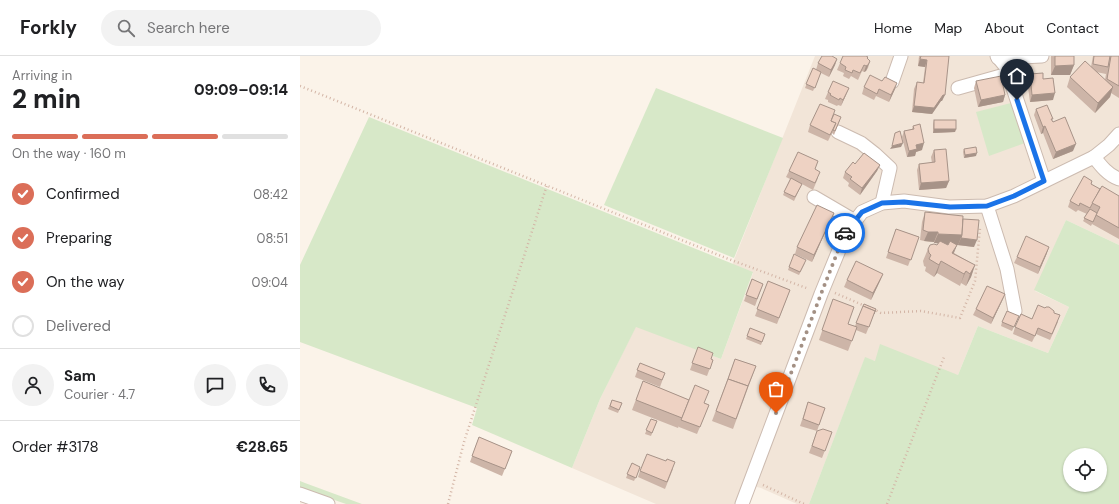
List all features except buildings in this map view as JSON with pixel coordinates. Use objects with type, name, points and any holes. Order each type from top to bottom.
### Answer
[{"type":"street","points":[[892,82],[901,56]]},
{"type":"street","points":[[998,57],[1042,56]]},
{"type":"street","points":[[998,57],[1006,67],[1044,181]]},
{"type":"street","points":[[958,88],[1008,74]]},
{"type":"street","points":[[838,132],[861,143],[876,154],[890,168],[882,203]]},
{"type":"street","points":[[742,504],[822,291],[846,233],[862,212],[882,203],[904,202],[950,207],[984,206],[1014,196],[1094,157],[1119,134]]},
{"type":"street","points":[[1094,157],[1103,168],[1119,179]]},
{"type":"street","points":[[814,197],[855,221]]},
{"type":"street","points":[[984,206],[1007,269],[1015,311]]},
{"type":"street","points":[[300,494],[328,504]]},
{"type":"path","points":[[300,86],[726,258],[881,313],[921,311],[960,318],[975,281],[981,218],[984,206]]},
{"type":"path","points":[[448,504],[464,442],[547,185]]},
{"type":"path","points":[[888,504],[944,357]]},
{"type":"path","points":[[751,480],[804,504]]},
{"type":"shaded area","points":[[815,56],[1119,56],[1119,245],[1066,220],[1035,291],[1069,307],[1048,353],[978,326],[958,375],[865,358],[809,504],[797,504],[753,486],[746,504],[656,504],[572,468],[600,399],[636,326],[721,359],[753,273],[732,265]]},
{"type":"green space","points":[[656,88],[783,138],[734,258],[604,205]]},
{"type":"green space","points":[[1011,103],[1025,143],[989,156],[976,112]]},
{"type":"green space","points":[[369,117],[753,272],[721,359],[636,327],[600,399],[572,468],[472,425],[477,408],[300,342],[300,265]]},
{"type":"green space","points":[[1066,220],[1119,245],[1119,504],[809,504],[865,357],[875,361],[880,344],[958,375],[978,326],[1048,353],[1069,307],[1034,290]]},
{"type":"green space","points":[[300,481],[362,504],[346,504],[300,488]]},
{"type":"way so far","points":[[776,413],[845,233]]},
{"type":"route","points":[[845,233],[862,212],[882,203],[904,202],[950,207],[987,206],[1014,196],[1044,181],[1017,100]]}]
